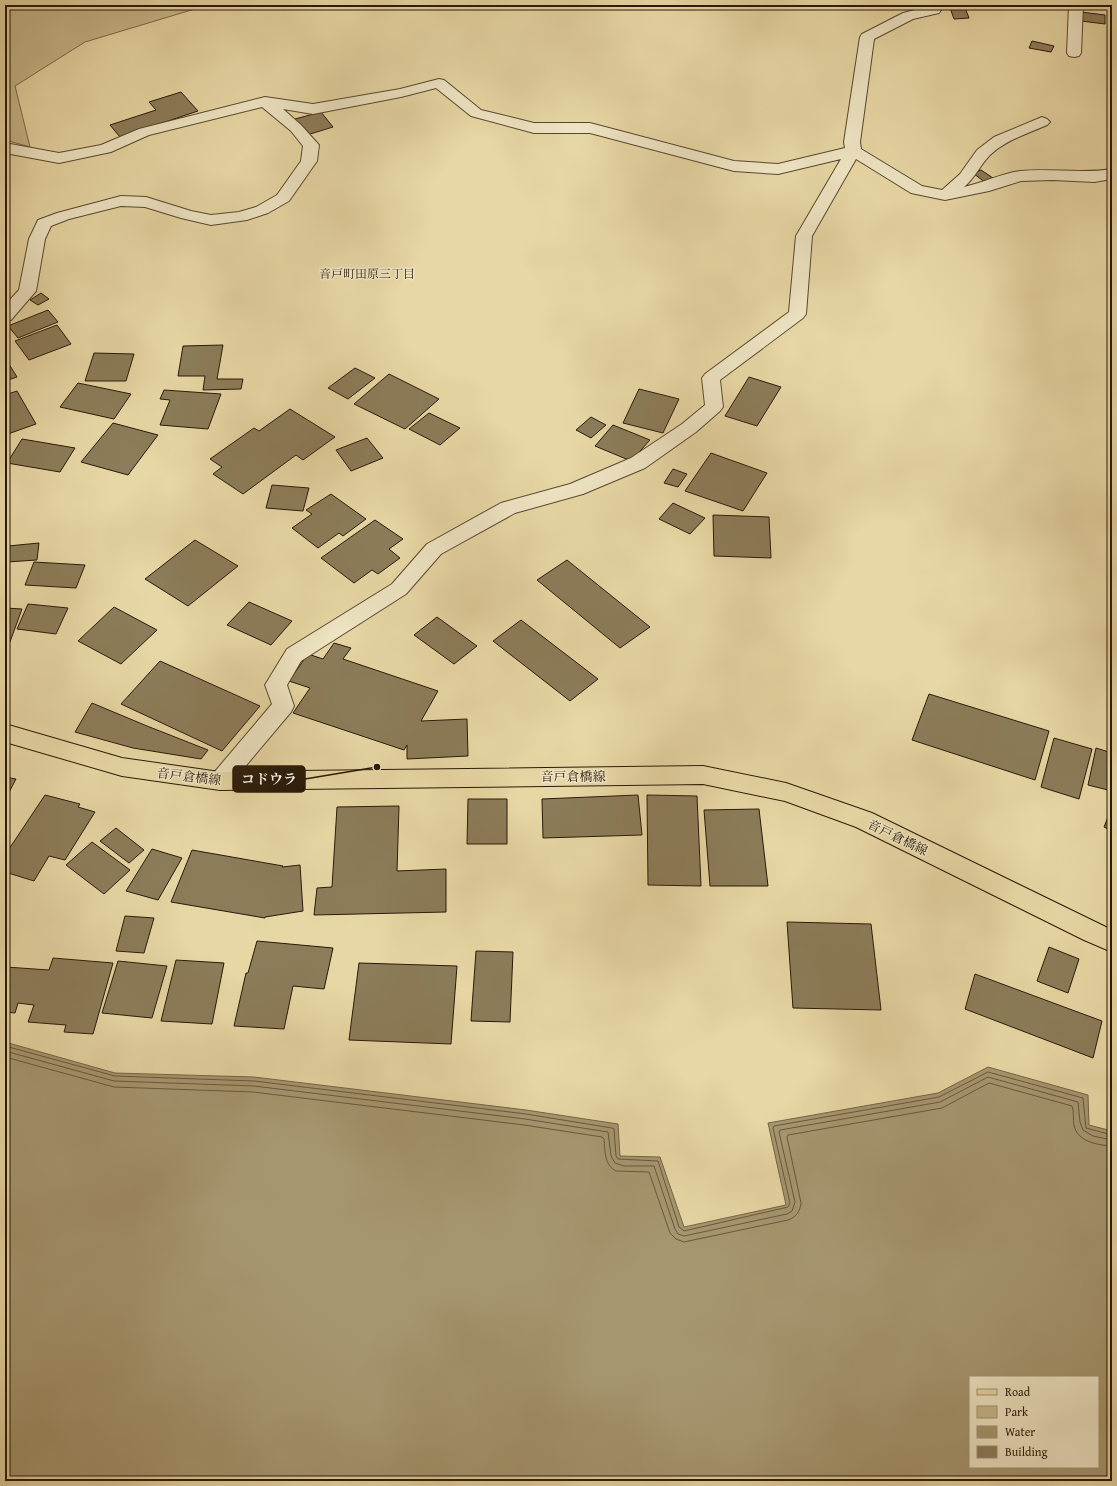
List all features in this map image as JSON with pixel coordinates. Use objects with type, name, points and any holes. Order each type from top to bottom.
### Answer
[{"type":"main road","name":"音戸倉橋線","points":[[5,733],[122,767],[220,781],[703,775],[786,792],[864,820],[1112,941]]},
{"type":"street","points":[[220,781],[283,706],[276,685],[294,655],[399,589],[434,549],[508,508],[576,489],[638,463],[689,428],[714,407],[711,378],[797,314],[804,236],[853,151],[852,142],[867,37],[908,16],[934,10],[934,5]]},
{"type":"street","points":[[1074,53],[1076,5]]},
{"type":"street","points":[[5,148],[59,158],[105,149],[144,132],[265,102],[313,109],[401,93],[439,83],[476,113],[534,128],[590,128],[734,166],[778,169],[853,151],[916,190],[945,195],[983,188],[1018,176],[1053,175],[1094,177],[1112,174]]},
{"type":"street","points":[[5,316],[27,291],[38,240],[44,224],[63,216],[121,201],[146,202],[187,216],[211,220],[241,217],[262,210],[284,198],[309,161],[311,145],[296,128],[265,102]]},
{"type":"street","points":[[945,195],[966,177],[983,153],[999,140],[1042,122]]},
{"type":"green space","points":[[5,5],[208,5],[85,42],[15,86],[30,147],[5,140]]},
{"type":"water","points":[[5,1042],[115,1073],[254,1077],[526,1110],[618,1124],[620,1156],[660,1157],[684,1227],[786,1205],[768,1123],[938,1093],[988,1067],[1088,1095],[1089,1125],[1112,1131],[1112,1481],[5,1481]]},
{"type":"building","points":[[949,5],[964,5],[969,18],[954,19]]},
{"type":"building","points":[[1081,12],[1105,15],[1105,24],[1081,21]]},
{"type":"building","points":[[1032,41],[1054,46],[1051,52],[1029,48]]},
{"type":"building","points":[[181,92],[198,111],[120,137],[110,125],[156,110],[149,102]]},
{"type":"building","points":[[321,112],[333,127],[307,135],[295,119]]},
{"type":"building","points":[[981,170],[996,180],[987,184],[973,173]]},
{"type":"building","points":[[41,293],[49,299],[38,305],[30,300]]},
{"type":"building","points":[[48,310],[58,322],[18,338],[8,326]]},
{"type":"building","points":[[57,325],[71,344],[29,360],[15,341]]},
{"type":"building","points":[[223,345],[217,379],[243,379],[241,389],[203,390],[205,376],[178,376],[183,346]]},
{"type":"building","points":[[94,353],[134,354],[126,381],[85,381]]},
{"type":"building","points":[[5,361],[7,361],[17,377],[5,381]]},
{"type":"building","points":[[355,368],[375,378],[348,399],[328,388]]},
{"type":"building","points":[[389,374],[439,399],[405,429],[354,404]]},
{"type":"building","points":[[749,377],[781,387],[757,426],[725,416]]},
{"type":"building","points":[[78,383],[131,394],[114,419],[60,407]]},
{"type":"building","points":[[639,389],[679,399],[663,433],[623,423]]},
{"type":"building","points":[[164,390],[221,394],[208,429],[160,425],[170,400],[160,399]]},
{"type":"building","points":[[17,391],[36,424],[5,435],[5,395]]},
{"type":"building","points":[[290,409],[335,437],[303,460],[296,455],[243,494],[213,474],[222,467],[210,459],[254,428],[259,431]]},
{"type":"building","points":[[429,413],[460,428],[440,445],[409,429]]},
{"type":"building","points":[[591,417],[606,425],[591,438],[576,430]]},
{"type":"building","points":[[113,423],[158,435],[128,475],[81,462]]},
{"type":"building","points":[[613,425],[650,440],[631,461],[595,446]]},
{"type":"building","points":[[367,438],[383,458],[351,471],[336,450]]},
{"type":"building","points":[[22,439],[75,448],[60,472],[7,463]]},
{"type":"building","points":[[711,453],[767,473],[743,511],[685,491]]},
{"type":"building","points":[[673,469],[687,474],[678,487],[664,483]]},
{"type":"building","points":[[272,485],[309,488],[303,511],[266,508]]},
{"type":"building","points":[[331,494],[366,519],[343,536],[339,533],[318,548],[292,528],[312,514],[306,510]]},
{"type":"building","points":[[673,503],[705,518],[690,534],[659,519]]},
{"type":"building","points":[[713,515],[769,517],[771,558],[714,556]]},
{"type":"building","points":[[375,520],[403,539],[389,549],[400,558],[378,574],[372,570],[354,583],[321,558]]},
{"type":"building","points":[[195,540],[238,566],[188,606],[145,579]]},
{"type":"building","points":[[39,543],[37,560],[7,562],[8,546]]},
{"type":"building","points":[[567,560],[650,627],[620,648],[537,580]]},
{"type":"building","points":[[34,562],[85,565],[76,588],[25,585]]},
{"type":"building","points":[[249,602],[292,621],[271,645],[227,625]]},
{"type":"building","points":[[28,604],[68,608],[56,634],[17,629]]},
{"type":"building","points":[[114,607],[157,630],[121,664],[78,641]]},
{"type":"building","points":[[5,608],[22,609],[7,650],[5,650]]},
{"type":"building","points":[[437,617],[477,646],[454,664],[414,635]]},
{"type":"building","points":[[521,620],[598,679],[570,701],[493,641]]},
{"type":"building","points":[[334,643],[351,648],[343,659],[438,691],[421,721],[467,719],[468,756],[407,759],[407,745],[404,750],[293,713],[310,688],[289,681],[308,654],[323,659]]},
{"type":"building","points":[[160,661],[260,706],[222,751],[121,704]]},
{"type":"building","points":[[929,694],[1049,731],[1035,780],[912,740]]},
{"type":"building","points":[[92,703],[208,750],[201,759],[133,748],[75,732]]},
{"type":"building","points":[[1054,738],[1092,749],[1079,799],[1041,787]]},
{"type":"building","points":[[1096,748],[1112,753],[1112,791],[1088,785]]},
{"type":"building","points":[[5,777],[16,779],[5,800]]},
{"type":"building","points":[[45,795],[80,804],[78,807],[95,812],[65,860],[49,856],[34,881],[5,872],[5,855]]},
{"type":"building","points":[[638,795],[642,835],[543,838],[542,799]]},
{"type":"building","points":[[647,795],[697,796],[701,886],[648,885]]},
{"type":"building","points":[[468,799],[507,799],[507,844],[467,844]]},
{"type":"building","points":[[399,806],[397,871],[446,869],[446,912],[314,915],[317,888],[332,887],[337,807]]},
{"type":"building","points":[[1112,807],[1112,831],[1104,827]]},
{"type":"building","points":[[759,809],[768,886],[710,886],[704,810]]},
{"type":"building","points":[[116,828],[144,850],[129,863],[100,841]]},
{"type":"building","points":[[92,842],[130,870],[104,894],[66,865]]},
{"type":"building","points":[[152,849],[182,858],[158,900],[126,891]]},
{"type":"building","points":[[192,850],[283,866],[282,867],[300,865],[303,911],[265,918],[171,902]]},
{"type":"building","points":[[125,916],[154,918],[144,953],[116,951]]},
{"type":"building","points":[[787,922],[871,924],[881,1010],[793,1008]]},
{"type":"building","points":[[257,941],[333,948],[324,989],[293,986],[284,1029],[234,1026],[246,973],[248,973]]},
{"type":"building","points":[[1049,947],[1079,959],[1068,993],[1037,981]]},
{"type":"building","points":[[476,951],[513,952],[510,1022],[471,1021]]},
{"type":"building","points":[[53,958],[113,963],[93,1034],[64,1032],[66,1025],[28,1022],[34,1005],[18,1003],[15,1013],[5,1012],[6,967],[49,970]]},
{"type":"building","points":[[176,960],[224,963],[212,1024],[161,1021]]},
{"type":"building","points":[[118,961],[167,966],[152,1018],[102,1013]]},
{"type":"building","points":[[359,963],[457,966],[451,1044],[349,1040]]},
{"type":"building","points":[[975,974],[1102,1021],[1093,1058],[965,1009]]},
{"type":"place","name":"コドウラ","points":[[377,767]]},
{"type":"district","name":"音戸町田原三丁目","points":[[367,274]]}]
